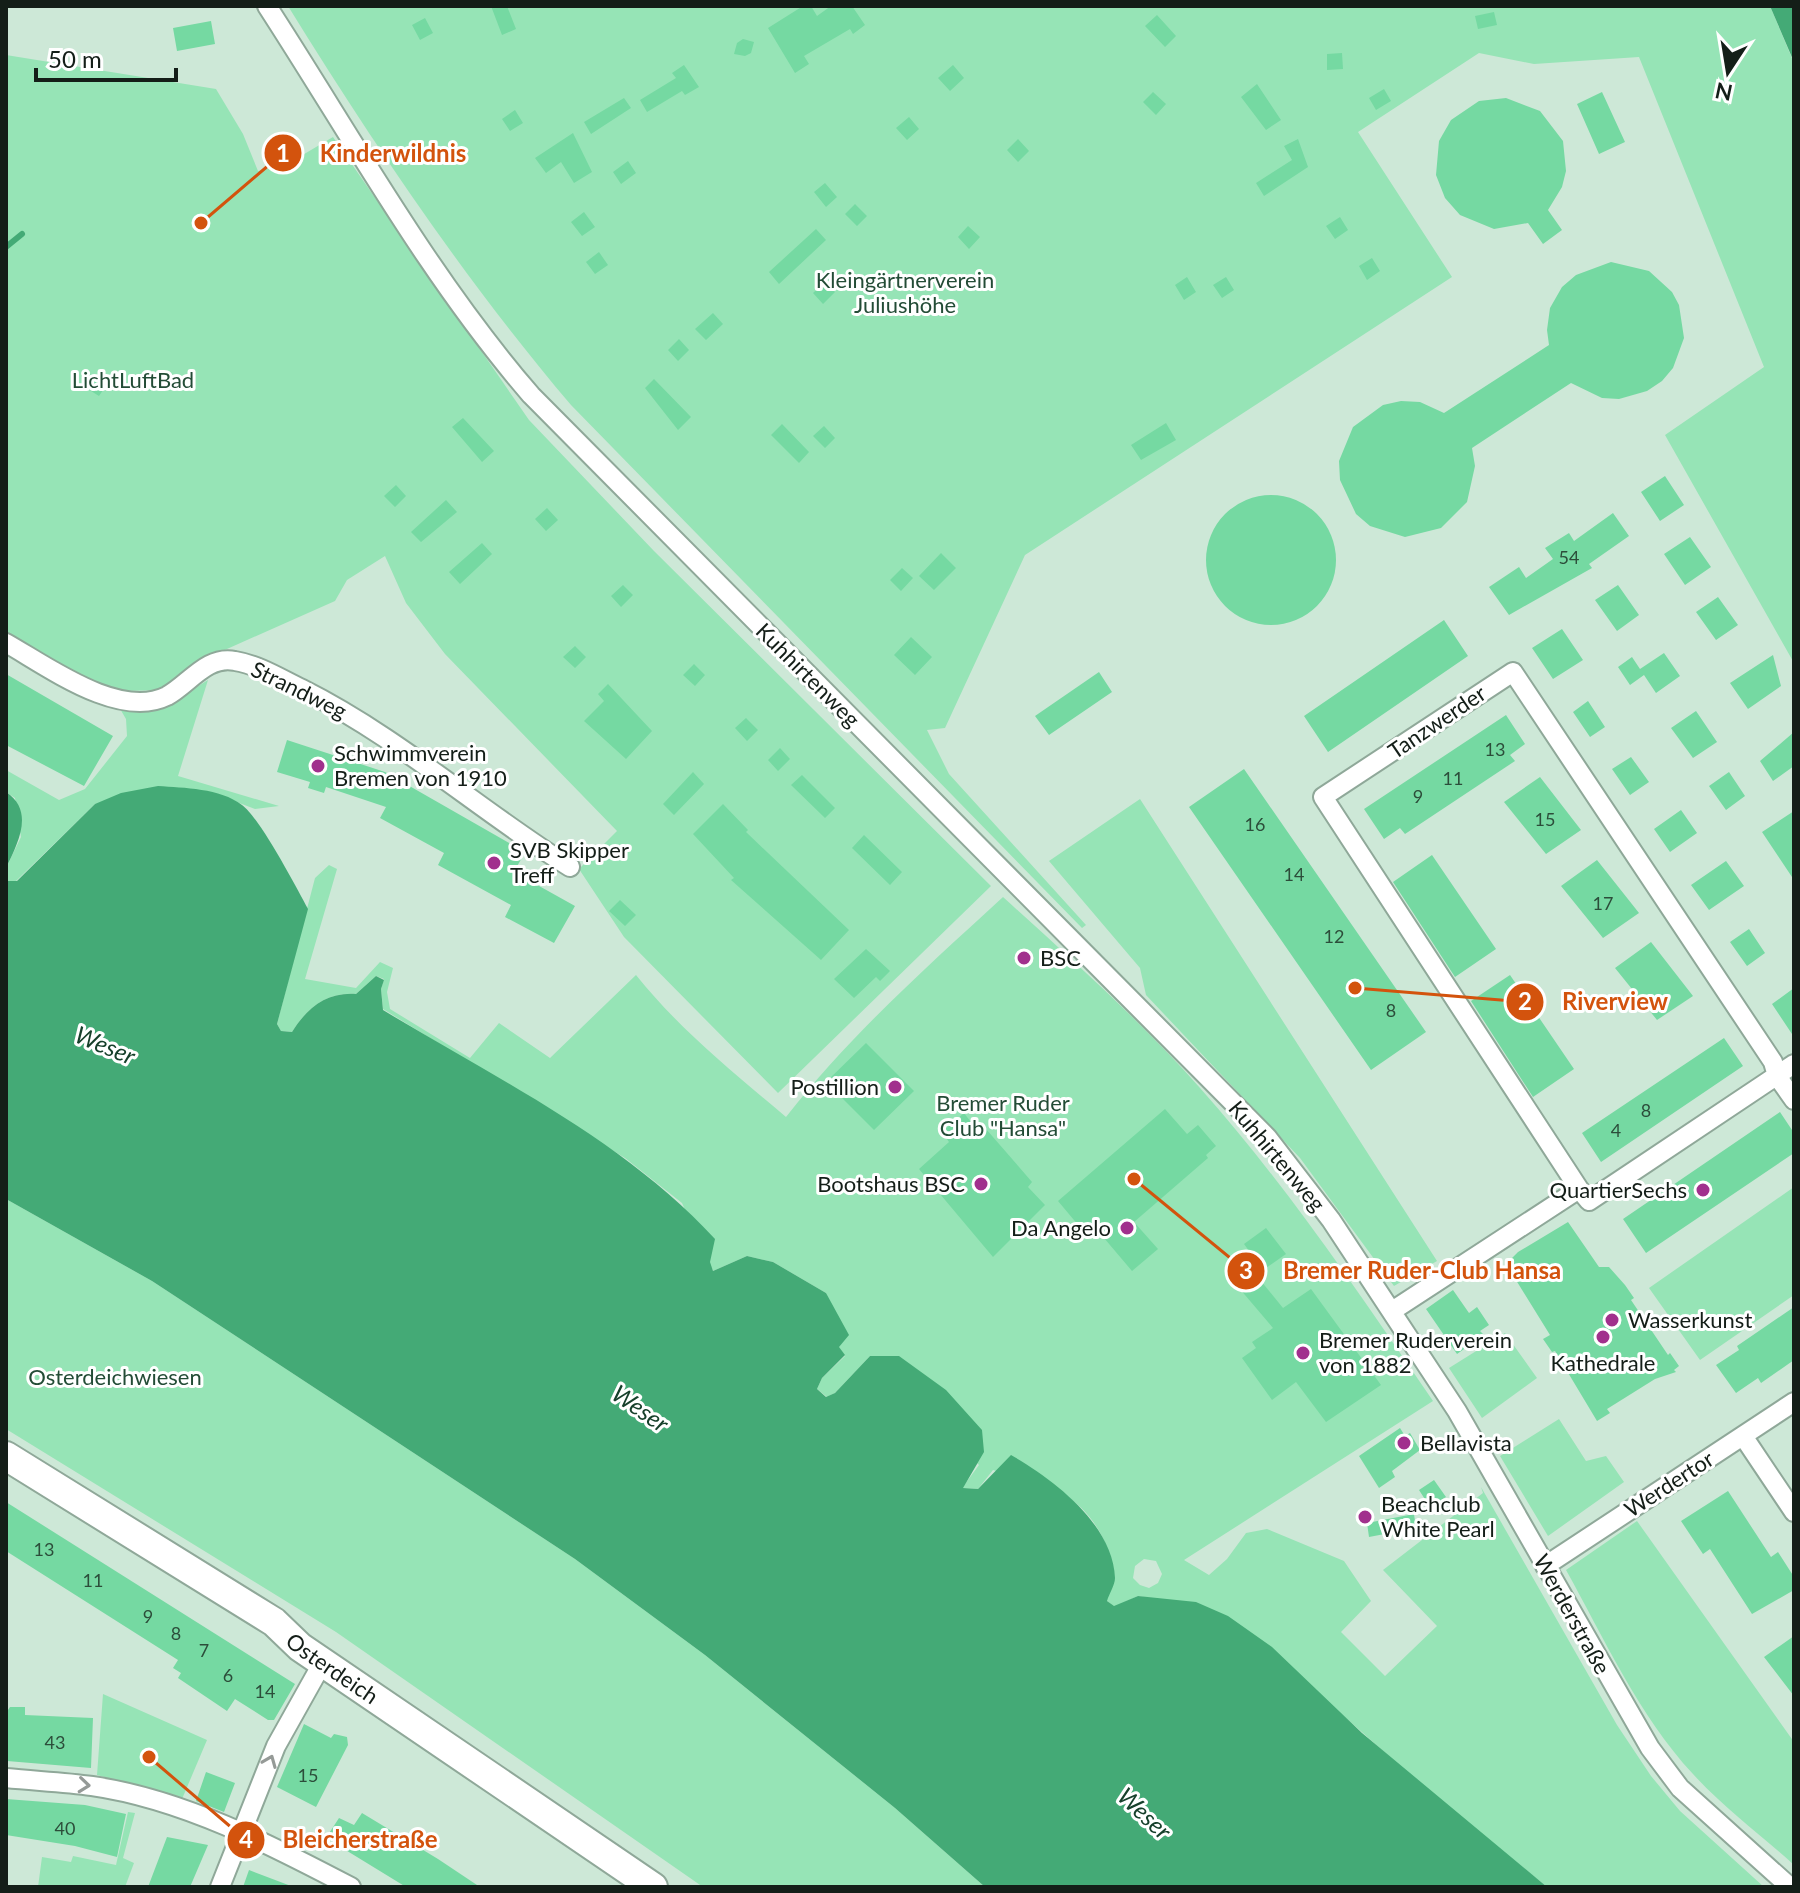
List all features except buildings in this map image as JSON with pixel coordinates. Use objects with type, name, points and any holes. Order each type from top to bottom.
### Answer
[{"type":"main road","name":"Osterdeich","points":[[6,1456],[274,1622],[323,1662],[653,1887]]},
{"type":"street","name":"Kuhhirtenweg","points":[[267,6],[413,235],[491,348],[521,383],[1267,1137],[1331,1220],[1392,1311]]},
{"type":"street","name":"Strandweg","points":[[6,643],[70,680],[132,703],[167,696],[213,663],[233,660],[270,673],[348,712],[516,833],[570,867]]},
{"type":"street","name":"Tanzwerder","points":[[1579,1189],[1323,797],[1513,672],[1658,884],[1773,1062],[1777,1076],[1794,1100]]},
{"type":"street","points":[[1392,1311],[1579,1189],[1589,1201],[1794,1064]]},
{"type":"street","name":"Werderstraße","points":[[1392,1311],[1457,1411],[1627,1712],[1669,1775],[1790,1887]]},
{"type":"street","name":"Werdertor","points":[[1545,1566],[1794,1402]]},
{"type":"street","points":[[1743,1436],[1794,1512]]},
{"type":"street","points":[[220,1887],[276,1746],[323,1662]]},
{"type":"street","points":[[6,1778],[101,1788],[156,1802],[240,1833],[351,1887]]},
{"type":"green space","name":"Kleingärtnerverein Juliushöhe","points":[[288,6],[1770,6],[1794,63],[1794,663],[1665,435],[1764,367],[1639,57],[1534,64],[1479,53],[1358,132],[1452,277],[1025,555],[945,728],[927,730],[949,774],[1086,925],[1082,928],[571,405],[494,309],[422,211]]},
{"type":"green space","name":"LichtLuftBad","points":[[6,55],[216,89],[243,134],[258,171],[289,163],[333,137],[529,420],[654,551],[991,886],[778,1093],[624,937],[579,869],[617,831],[445,654],[406,603],[385,556],[347,580],[335,601],[218,653],[162,690],[122,691],[81,679],[6,638]]},
{"type":"green space","points":[[208,680],[178,776],[279,806],[255,809],[226,798],[95,804],[16,881],[6,881],[6,868],[21,837],[15,798],[6,792],[6,770],[59,800],[85,789],[127,736],[126,719],[119,707],[166,706]]},
{"type":"green space","points":[[1140,799],[1437,1261],[1394,1286],[1300,1158],[1146,995],[1140,968],[1049,861]]},
{"type":"green space","name":"Bremer Ruder Club \"Hansa\"","points":[[329,865],[337,869],[305,979],[356,988],[380,962],[393,968],[387,992],[390,1009],[470,1058],[499,1023],[550,1058],[636,975],[689,1032],[786,1117],[863,1030],[1003,897],[1129,1014],[1232,1125],[1321,1241],[1433,1401],[1184,1560],[1209,1575],[1227,1559],[1246,1533],[1267,1529],[1344,1561],[1371,1601],[1341,1632],[1385,1676],[1437,1626],[1383,1570],[1483,1493],[1481,1487],[1617,1725],[1651,1776],[1680,1811],[1764,1887],[1547,1887],[1426,1789],[1328,1702],[1162,1600],[1138,1596],[1114,1607],[1106,1600],[1112,1571],[1104,1541],[1088,1515],[1064,1494],[1039,1483],[993,1470],[978,1489],[962,1488],[979,1465],[870,1356],[835,1393],[827,1397],[817,1389],[822,1378],[845,1356],[838,1347],[826,1293],[773,1262],[747,1256],[713,1271],[682,1203],[625,1158],[383,1009],[381,989],[384,979],[376,976],[356,994],[335,996],[318,1003],[292,1032],[281,1031],[277,1024],[315,878]],"holes":[[[1144,1559],[1156,1561],[1162,1574],[1158,1583],[1149,1588],[1140,1585],[1133,1578],[1135,1566]]]},
{"type":"green space","points":[[1794,1187],[1794,1295],[1700,1360],[1649,1288]]},
{"type":"green space","name":"Osterdeichwiesen","points":[[6,1199],[152,1281],[575,1559],[705,1655],[895,1808],[985,1887],[703,1887],[336,1632],[6,1429]]},
{"type":"green space","points":[[1505,1333],[1537,1378],[1482,1418],[1449,1368]]},
{"type":"green space","points":[[1559,1419],[1586,1461],[1606,1456],[1624,1482],[1548,1536],[1500,1456]]},
{"type":"green space","points":[[1637,1521],[1794,1742],[1794,1865],[1717,1798],[1674,1751],[1639,1702],[1566,1570]]},
{"type":"green space","points":[[103,1694],[207,1740],[182,1799],[97,1775]]},
{"type":"green space","points":[[128,1812],[135,1813],[123,1858],[134,1863],[125,1887],[38,1887],[42,1857],[71,1862],[73,1856],[116,1865]]},
{"type":"water","points":[[1770,6],[1794,6],[1794,62]]},
{"type":"water","name":"Weser","points":[[158,786],[213,792],[242,805],[268,838],[308,909],[277,1024],[281,1031],[292,1032],[318,1003],[335,996],[356,994],[376,976],[384,980],[381,989],[383,1010],[558,1113],[641,1171],[679,1204],[715,1239],[710,1262],[713,1271],[747,1256],[773,1262],[826,1293],[849,1335],[839,1347],[845,1355],[822,1378],[817,1389],[826,1397],[835,1393],[870,1356],[899,1356],[946,1390],[982,1430],[984,1452],[963,1488],[978,1489],[1011,1455],[1045,1477],[1078,1505],[1104,1539],[1112,1558],[1115,1578],[1107,1601],[1114,1606],[1138,1596],[1196,1602],[1228,1616],[1272,1647],[1362,1733],[1547,1887],[985,1887],[895,1808],[705,1655],[575,1559],[152,1281],[6,1199],[6,881],[17,881],[95,804],[121,793]]},
{"type":"water","points":[[6,792],[20,808],[22,818],[19,838],[6,868]]},
{"type":"waterway","points":[[6,247],[22,234]]},
{"type":"place","name":"Kinderwildnis","points":[[201,223]]},
{"type":"place","name":"Schwimmverein Bremen von 1910","points":[[318,766]]},
{"type":"place","name":"SVB Skipper Treff","points":[[494,863]]},
{"type":"place","name":"BSC","points":[[1024,958]]},
{"type":"place","name":"Riverview","points":[[1355,988]]},
{"type":"place","name":"Postillion","points":[[895,1087]]},
{"type":"place","name":"Bremer Ruder-Club Hansa","points":[[1134,1179]]},
{"type":"place","name":"Bootshaus BSC","points":[[981,1184]]},
{"type":"place","name":"QuartierSechs","points":[[1703,1190]]},
{"type":"place","name":"Da Angelo","points":[[1127,1228]]},
{"type":"place","name":"Wasserkunst","points":[[1612,1320]]},
{"type":"place","name":"Kathedrale","points":[[1603,1337]]},
{"type":"place","name":"Bremer Ruderverein von 1882","points":[[1303,1353]]},
{"type":"place","name":"Bellavista","points":[[1404,1443]]},
{"type":"place","name":"Beachclub White Pearl","points":[[1365,1517]]},
{"type":"place","name":"Bleicherstraße","points":[[149,1757]]}]
